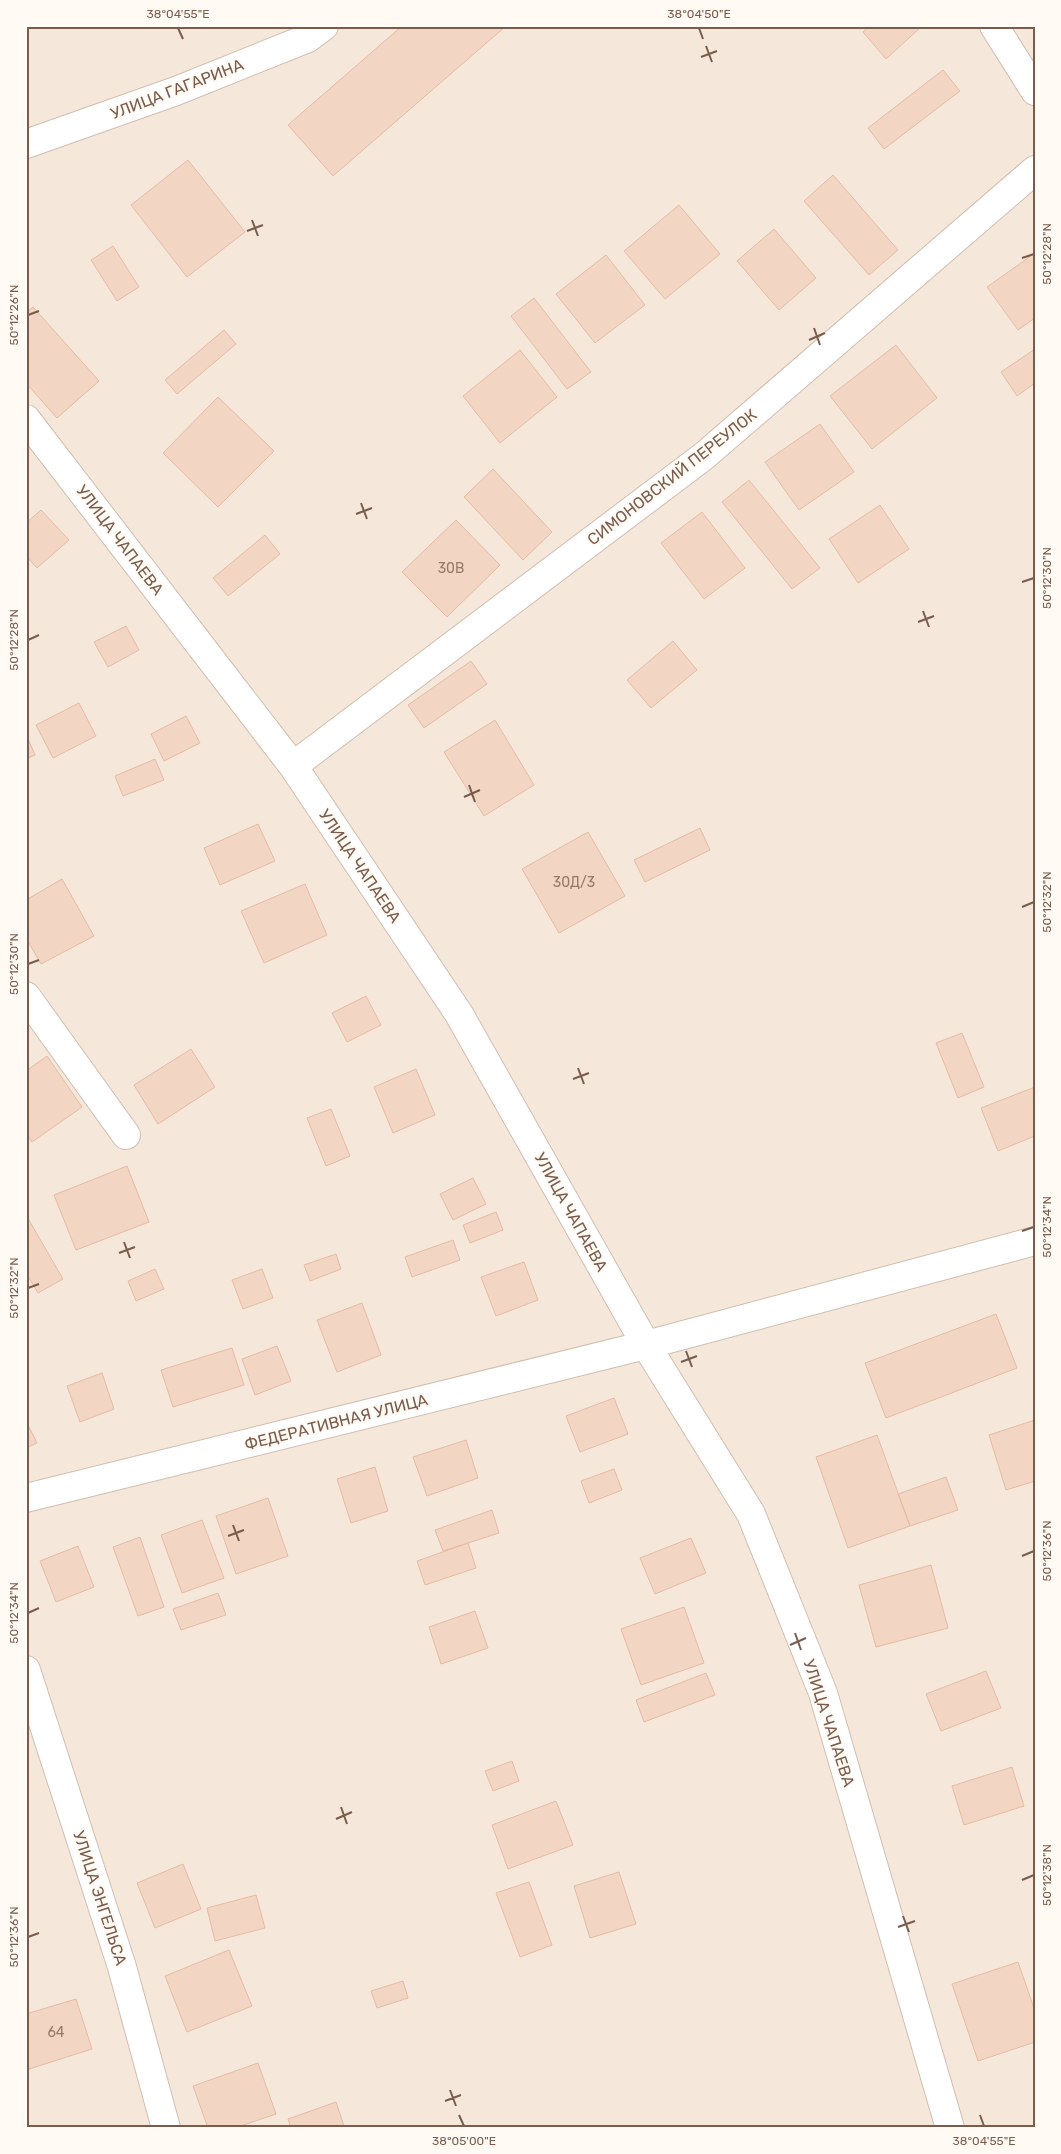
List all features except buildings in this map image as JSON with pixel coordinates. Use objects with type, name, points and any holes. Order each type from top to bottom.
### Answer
[{"type":"street","name":"УЛИЦА ГАГАРИНА","points":[[26,144],[176,90],[282,49],[308,38],[324,26]]},
{"type":"street","points":[[994,26],[1035,91]]},
{"type":"street","name":"СИМОНОВСКИЙ ПЕРЕУЛОК","points":[[293,766],[704,456],[1035,170]]},
{"type":"street","name":"УЛИЦА ЧАПАЕВА","points":[[26,419],[293,766],[459,1014],[646,1346],[751,1514],[823,1693],[950,2128]]},
{"type":"street","points":[[26,996],[126,1135]]},
{"type":"street","points":[[646,1346],[1035,1241]]},
{"type":"street","name":"ФЕДЕРАТИВНАЯ УЛИЦА","points":[[26,1498],[646,1346]]},
{"type":"street","name":"УЛИЦА ЭНГЕЛЬСА","points":[[26,1670],[122,1968],[166,2128]]},
{"type":"shaded area","points":[[26,26],[1035,26],[1035,2128],[26,2128]]}]
